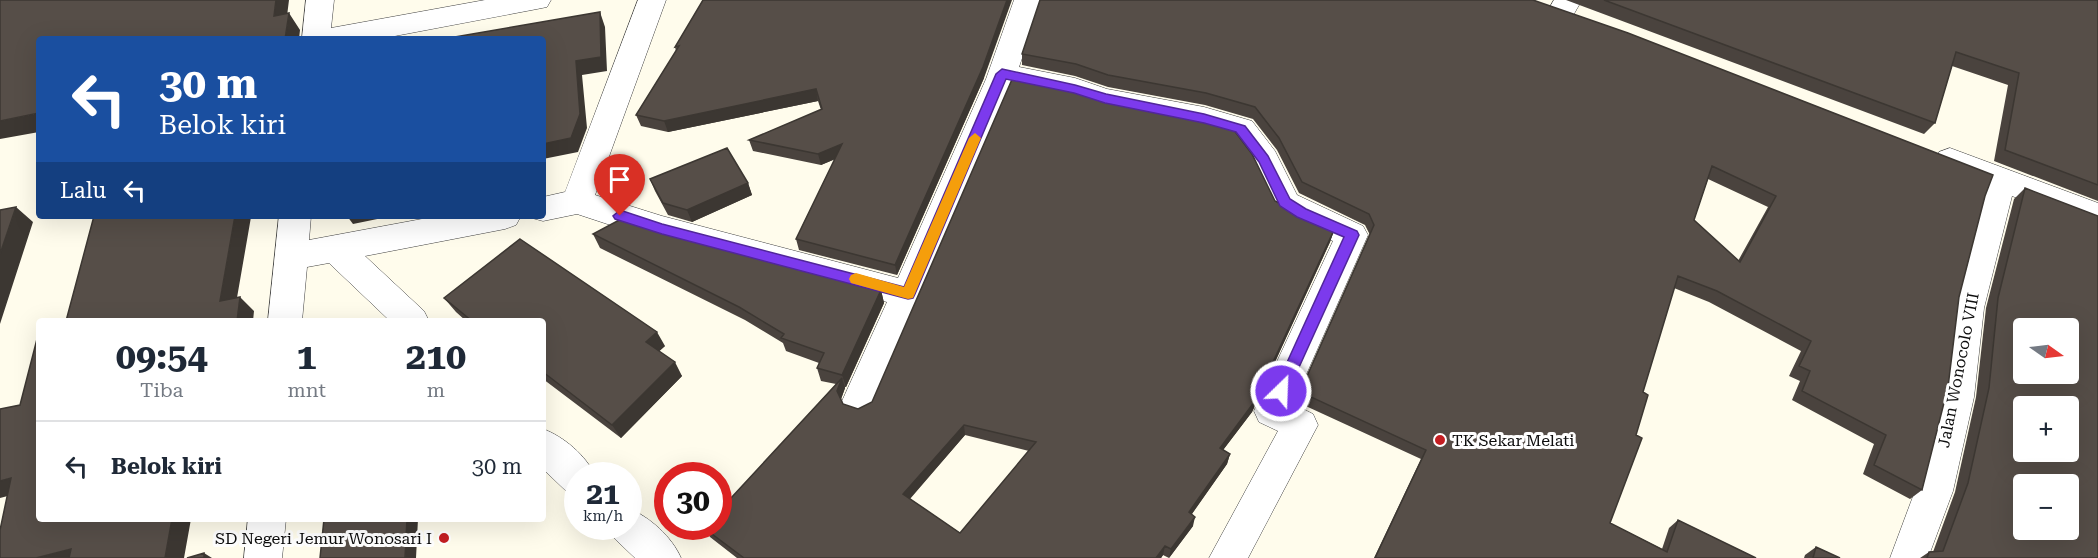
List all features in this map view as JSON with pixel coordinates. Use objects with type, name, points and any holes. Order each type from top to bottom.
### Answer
[{"type":"street","points":[[316,36],[320,0]]},
{"type":"street","points":[[342,36],[537,0]]},
{"type":"street","points":[[577,202],[652,0]]},
{"type":"street","points":[[860,400],[1002,74],[1028,0]]},
{"type":"street","points":[[1557,5],[1592,22]]},
{"type":"street","points":[[1002,74],[1075,89],[1105,99],[1204,118],[1241,129],[1264,159],[1285,203],[1352,235],[1272,411],[1300,425],[1228,558]]},
{"type":"street","points":[[1926,150],[2098,216]]},
{"type":"street","name":"Jalan Wonocolo VIII","points":[[1909,558],[1934,491],[1956,397],[1967,308],[1992,208],[2002,180]]},
{"type":"street","points":[[546,208],[577,202],[662,229],[908,294]]},
{"type":"street","points":[[285,318],[295,219]]},
{"type":"street","points":[[290,257],[489,219]]},
{"type":"street","points":[[335,248],[409,318]]},
{"type":"street","points":[[546,448],[564,465]]},
{"type":"street","points":[[263,558],[267,522]]},
{"type":"street","points":[[642,539],[662,558]]},
{"type":"building","points":[[0,0],[276,0],[274,16],[289,13],[285,36],[36,36],[36,114],[0,121]]},
{"type":"building","points":[[703,0],[1007,0],[983,67],[895,265],[796,239],[842,144],[818,154],[749,140],[822,109],[816,89],[664,121],[636,115],[679,46],[675,47]]},
{"type":"building","points":[[1040,0],[1533,0],[1628,33],[1993,175],[1985,196],[1959,297],[1948,387],[1922,490],[1874,465],[1886,435],[1802,391],[1810,371],[1799,366],[1811,341],[1717,291],[1678,276],[1643,392],[1648,395],[1636,435],[1642,438],[1610,523],[1667,552],[1678,520],[1756,558],[1375,558],[1426,450],[1300,392],[1374,225],[1369,214],[1302,182],[1279,138],[1255,107],[1206,93],[1108,75],[1076,64],[1022,54]],"holes":[[[1712,166],[1776,196],[1740,262],[1694,220]]]},
{"type":"building","points":[[1604,0],[2098,0],[2098,185],[2005,150],[2019,73],[1956,52],[1935,123]]},
{"type":"building","points":[[600,12],[601,57],[576,61],[580,114],[571,138],[546,143],[546,36],[460,36]]},
{"type":"building","points":[[1013,77],[1072,89],[1105,100],[1231,126],[1252,154],[1275,201],[1334,230],[1255,401],[1220,448],[1230,454],[1189,512],[1195,517],[1171,549],[1165,546],[1156,558],[744,558],[720,540],[732,540],[732,497],[842,378],[837,391],[843,404],[858,409],[872,402]],"holes":[[[964,425],[1036,442],[960,533],[903,494]]]},
{"type":"building","points":[[727,148],[748,183],[687,210],[663,203],[650,179]]},
{"type":"building","points":[[2025,188],[2098,216],[2098,558],[1927,558],[1929,552],[1943,551],[1968,483],[1989,388],[1998,298]]},
{"type":"building","points":[[16,207],[0,254],[0,210]]},
{"type":"building","points":[[93,219],[234,219],[220,301],[240,297],[237,318],[67,318]]},
{"type":"building","points":[[621,219],[881,290],[842,375],[817,368],[824,353],[781,338],[784,334],[739,307],[593,234]]},
{"type":"building","points":[[520,239],[657,332],[646,342],[675,362],[612,425],[546,374],[546,318],[468,318],[444,298]]},
{"type":"building","points":[[36,343],[36,522],[171,522],[165,558],[69,558],[71,549],[36,558],[0,558],[0,530],[11,478],[0,481],[0,409],[20,405]]},
{"type":"building","points":[[324,522],[407,522],[405,558],[320,558]]},
{"type":"building","points":[[1816,547],[1840,558],[1813,558]]},
{"type":"building","points":[[204,553],[204,558],[187,558]]},
{"type":"slow traffic","points":[[856,279],[908,294],[975,138]]},
{"type":"place","name":"TK Sekar Melati","points":[[1440,440]]},
{"type":"place","name":"SD Negeri Jemur Wonosari I","points":[[444,538]]},
{"type":"route","points":[[620,216],[908,294],[1002,74],[1075,89],[1105,99],[1204,118],[1241,129],[1264,159],[1285,203],[1352,235],[1281,391]]}]
